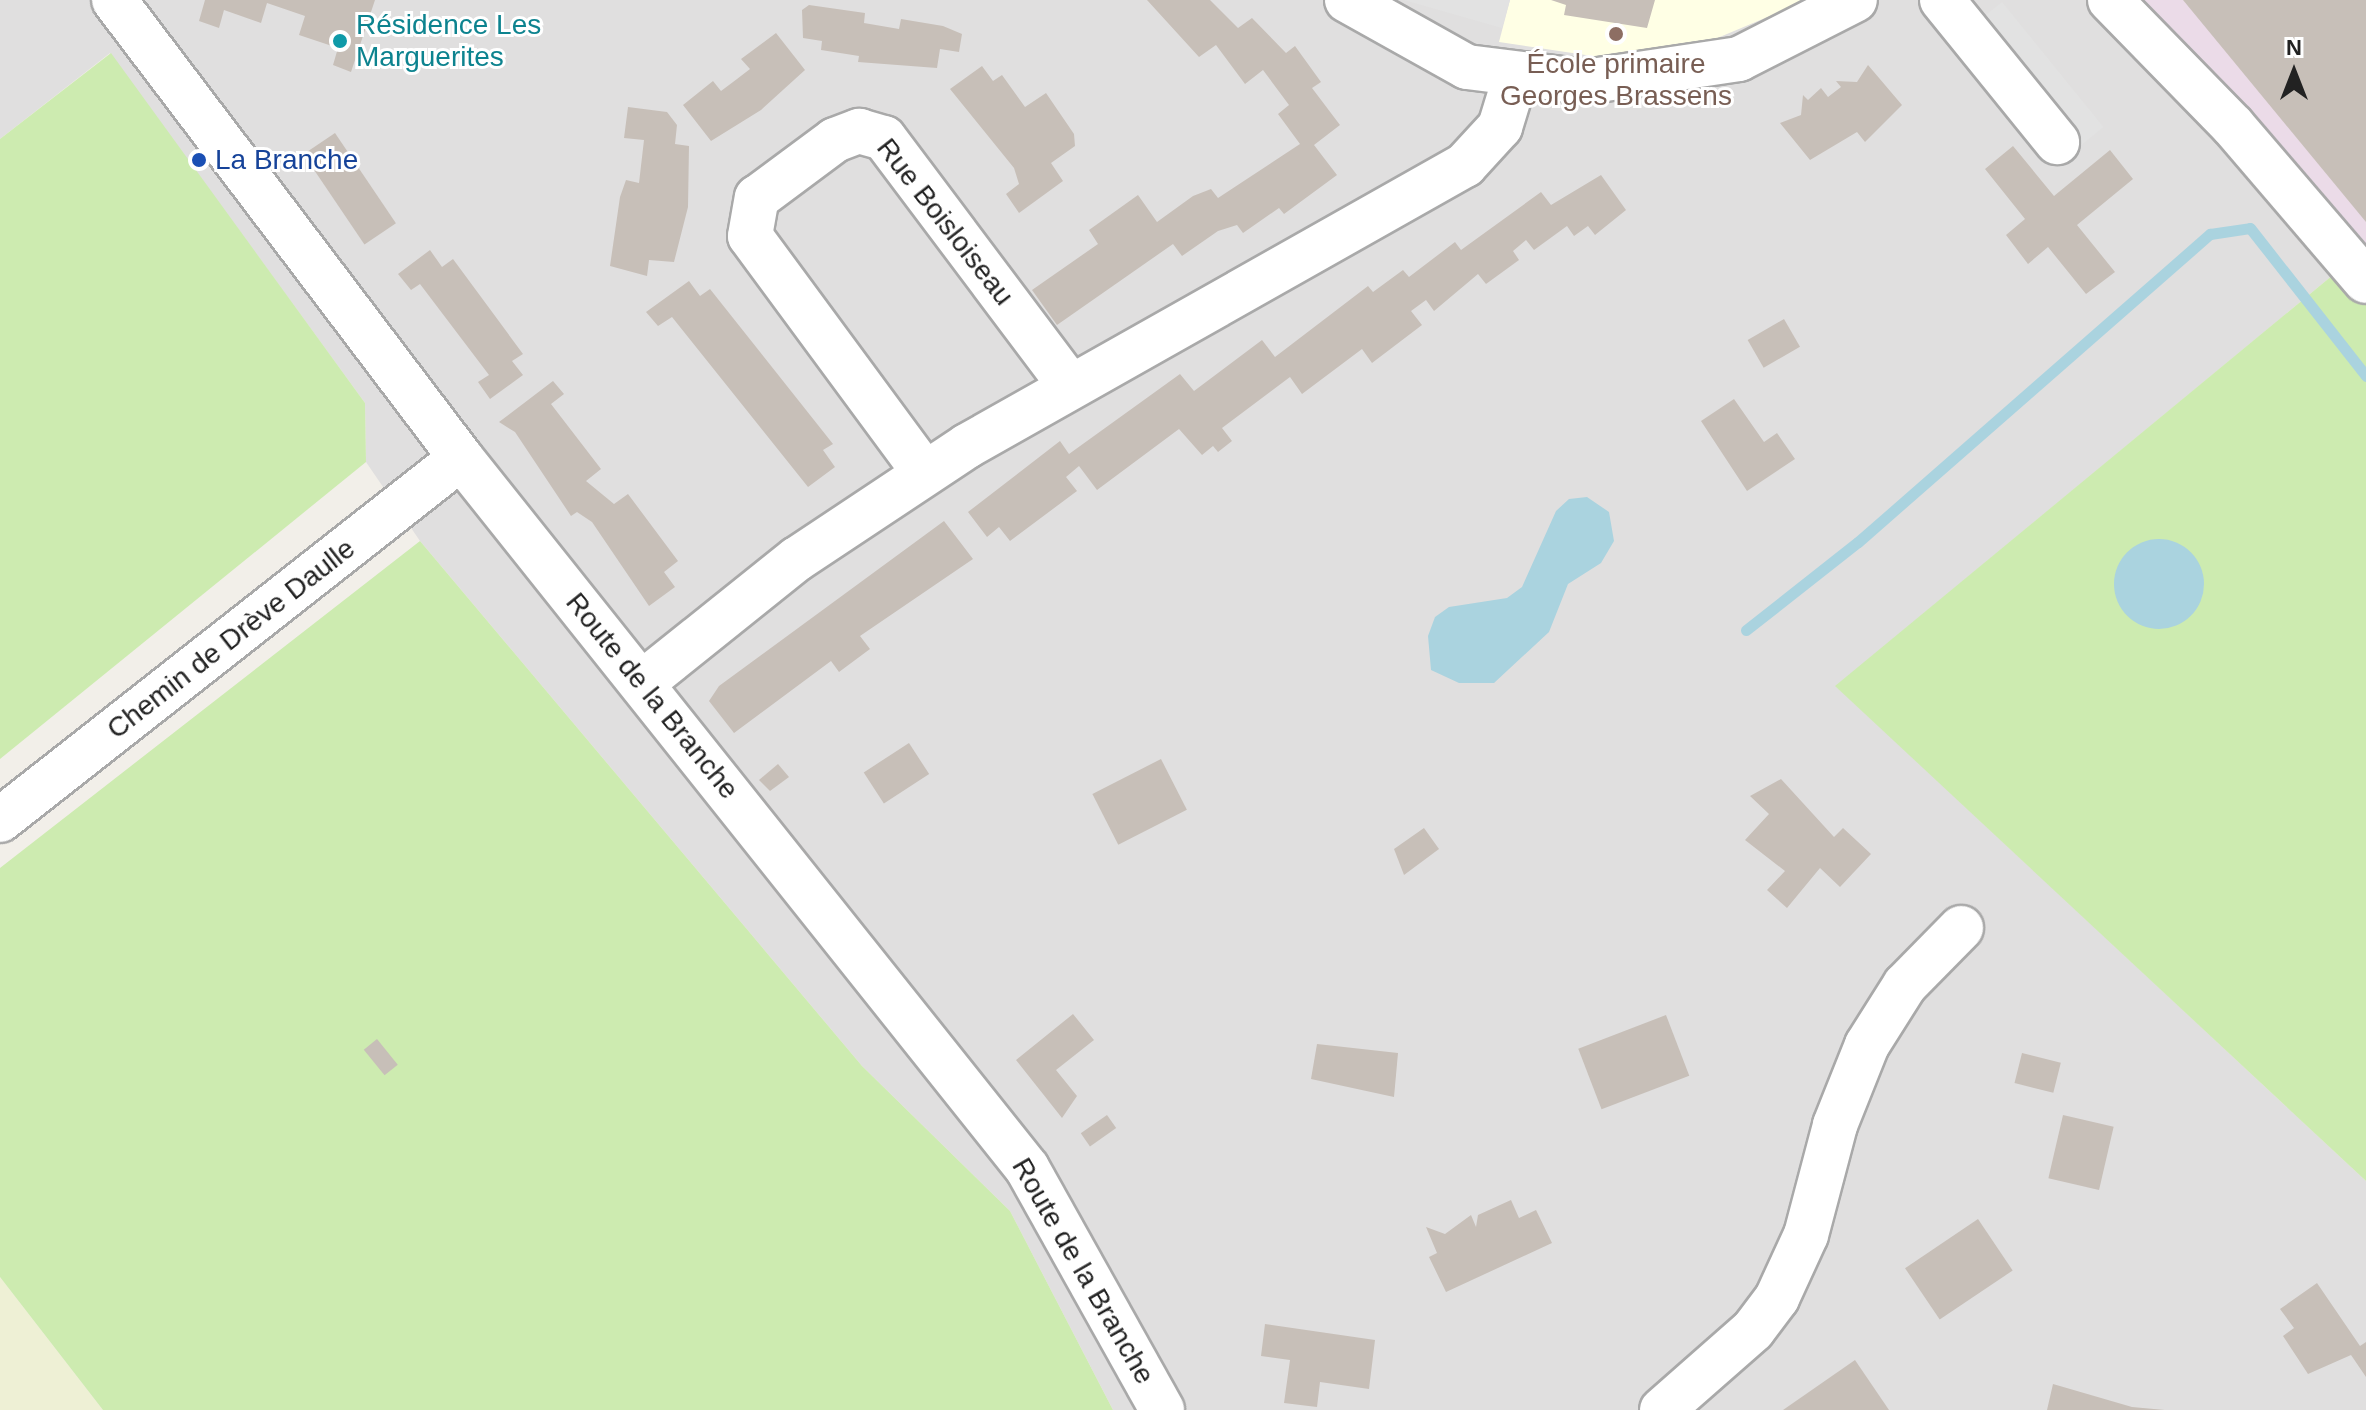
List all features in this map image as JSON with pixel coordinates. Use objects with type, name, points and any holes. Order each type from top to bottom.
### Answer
[{"type":"street","name":"Route de la Branche","points":[[114,0],[461,458],[1027,1168],[1162,1410]]},
{"type":"street","points":[[1347,0],[1426,49],[1515,78],[1614,82],[1689,72],[1761,50],[1855,0]]},
{"type":"street","points":[[1942,0],[2057,142]]},
{"type":"street","points":[[2110,0],[2233,126],[2366,281]]},
{"type":"street","points":[[642,683],[797,559],[924,472],[1069,384],[1465,165],[1500,127],[1515,78]]},
{"type":"street","name":"Rue Boisloiseau","points":[[924,472],[750,236],[757,198],[835,140],[859,131],[884,138],[1069,384]]},
{"type":"street","name":"Chemin de Drève Daulle","points":[[0,820],[461,458]]},
{"type":"street","points":[[1662,1410],[1753,1330],[1777,1298],[1806,1235],[1835,1125],[1867,1045],[1905,985],[1961,928]]},
{"type":"shaded area","points":[[0,0],[2127,0],[2345,265],[1836,686],[2366,1181],[2366,1410],[1113,1410],[1010,1211],[862,1066],[420,541],[366,462],[365,403],[110,53],[0,139]]},
{"type":"shaded area","points":[[1404,0],[1510,0],[1502,28]]},
{"type":"shaded area","name":"École primaire Georges Brassens","points":[[1510,0],[1808,0],[1715,39],[1599,57],[1499,42]]},
{"type":"shaded area","points":[[2127,0],[2366,0],[2366,291]]},
{"type":"shaded area","points":[[2002,2],[2103,127],[2079,147],[1978,22]]},
{"type":"shaded area","points":[[0,1277],[103,1410],[0,1410]]},
{"type":"green space","points":[[111,53],[365,403],[366,462],[0,759],[0,139]]},
{"type":"green space","points":[[2345,265],[2366,291],[2366,1181],[1835,686]]},
{"type":"green space","points":[[420,541],[862,1066],[1010,1211],[1113,1410],[103,1410],[0,1277],[0,868]]},
{"type":"water","points":[[1587,497],[1609,512],[1614,541],[1601,563],[1568,584],[1549,632],[1494,683],[1459,683],[1431,670],[1428,636],[1435,617],[1449,607],[1507,598],[1522,587],[1556,511],[1569,499]]},
{"type":"water","points":[[2159,539],[2176,543],[2191,552],[2200,567],[2204,584],[2200,601],[2191,616],[2176,625],[2159,629],[2142,625],[2127,616],[2118,601],[2114,584],[2118,567],[2127,552],[2142,543]]},
{"type":"building","name":"Résidence Les Marguerites","points":[[205,0],[375,0],[351,72],[333,65],[338,48],[299,35],[305,16],[267,3],[261,23],[224,10],[219,28],[199,21]]},
{"type":"building","points":[[1147,0],[1210,0],[1238,28],[1252,18],[1286,53],[1295,46],[1321,82],[1312,88],[1340,125],[1314,145],[1337,175],[1284,214],[1279,208],[1243,233],[1237,225],[1218,231],[1182,256],[1173,244],[1057,325],[1032,290],[1098,244],[1089,230],[1138,195],[1157,222],[1193,196],[1211,189],[1218,198],[1300,144],[1278,114],[1289,105],[1263,70],[1245,84],[1216,45],[1199,57]]},
{"type":"building","points":[[1551,0],[1655,0],[1647,28],[1564,15],[1566,5]]},
{"type":"building","points":[[2183,0],[2366,0],[2366,222]]},
{"type":"building","points":[[809,5],[865,13],[864,23],[899,29],[901,19],[943,26],[962,34],[959,52],[940,49],[937,68],[858,62],[859,56],[821,50],[822,41],[803,38],[802,10]]},
{"type":"building","points":[[776,33],[805,70],[761,110],[711,141],[683,105],[713,81],[721,91],[750,69],[741,59]]},
{"type":"building","points":[[1868,65],[1902,105],[1865,142],[1857,132],[1810,160],[1780,123],[1801,115],[1803,95],[1808,100],[1821,88],[1828,97],[1841,87],[1836,81],[1857,82]]},
{"type":"building","points":[[982,66],[993,81],[1002,75],[1025,107],[1046,93],[1074,134],[1075,146],[1051,163],[1063,181],[1019,213],[1006,194],[1019,184],[1014,168],[950,89]]},
{"type":"building","points":[[628,107],[667,112],[677,125],[675,144],[689,146],[688,207],[674,262],[649,260],[647,276],[610,266],[620,197],[626,180],[639,183],[644,140],[624,138]]},
{"type":"building","points":[[335,133],[396,223],[364,245],[303,154]]},
{"type":"building","points":[[2013,146],[2054,196],[2110,150],[2133,179],[2077,225],[2115,272],[2086,294],[2048,247],[2028,264],[2006,235],[2025,219],[1985,169]]},
{"type":"building","points":[[1601,175],[1626,210],[1595,235],[1588,226],[1574,236],[1567,226],[1534,250],[1526,240],[1513,251],[1519,260],[1486,284],[1478,274],[1434,311],[1426,300],[1411,311],[1422,325],[1372,363],[1362,349],[1302,394],[1290,377],[1222,428],[1232,441],[1218,452],[1213,446],[1202,455],[1179,429],[1097,490],[1079,466],[1066,477],[1077,491],[1010,541],[999,527],[987,537],[968,512],[1060,441],[1069,454],[1180,374],[1194,391],[1262,340],[1275,357],[1368,286],[1373,292],[1403,270],[1409,277],[1455,242],[1461,250],[1541,192],[1551,205]]},
{"type":"building","points":[[430,250],[442,267],[453,259],[523,354],[512,361],[523,375],[490,399],[478,382],[489,375],[420,284],[411,290],[398,274]]},
{"type":"building","points":[[689,281],[700,296],[710,289],[833,444],[823,450],[835,467],[808,487],[672,317],[658,326],[646,312]]},
{"type":"building","points":[[1784,319],[1800,347],[1764,368],[1748,340]]},
{"type":"building","points":[[553,381],[564,394],[551,404],[601,469],[586,481],[614,504],[628,494],[678,561],[664,572],[675,587],[649,606],[592,522],[577,512],[571,516],[515,432],[499,422]]},
{"type":"building","points":[[1734,399],[1764,442],[1777,433],[1795,459],[1747,491],[1701,421]]},
{"type":"building","points":[[944,521],[973,559],[860,636],[870,649],[839,672],[831,661],[734,733],[709,701],[719,686]]},
{"type":"building","points":[[909,743],[929,774],[884,803],[864,772]]},
{"type":"building","points":[[1161,759],[1187,810],[1118,845],[1092,794]]},
{"type":"building","points":[[778,764],[789,777],[770,791],[759,780]]},
{"type":"building","points":[[1781,779],[1834,837],[1843,828],[1871,854],[1840,887],[1820,868],[1787,908],[1767,890],[1785,871],[1745,840],[1769,814],[1750,796]]},
{"type":"building","points":[[1424,828],[1439,849],[1404,875],[1394,849]]},
{"type":"building","points":[[1073,1014],[1094,1040],[1056,1070],[1077,1096],[1062,1118],[1016,1060]]},
{"type":"building","points":[[1666,1015],[1689,1076],[1602,1109],[1578,1049]]},
{"type":"building","points":[[377,1039],[398,1065],[385,1075],[364,1050]]},
{"type":"building","points":[[1317,1044],[1398,1053],[1394,1097],[1311,1079]]},
{"type":"building","points":[[2022,1053],[2061,1063],[2053,1093],[2015,1083]]},
{"type":"building","points":[[1107,1115],[1116,1128],[1090,1146],[1081,1133]]},
{"type":"building","points":[[2063,1115],[2114,1127],[2099,1190],[2048,1178]]},
{"type":"building","points":[[1511,1200],[1519,1218],[1536,1210],[1552,1243],[1446,1292],[1429,1257],[1437,1253],[1426,1227],[1445,1234],[1471,1215],[1476,1227],[1478,1215]]},
{"type":"building","points":[[1978,1219],[2013,1270],[1940,1320],[1905,1268]]},
{"type":"building","points":[[2317,1283],[2360,1346],[2366,1342],[2366,1377],[2351,1355],[2308,1374],[2283,1336],[2294,1328],[2280,1309]]},
{"type":"building","points":[[1265,1324],[1375,1340],[1369,1389],[1320,1382],[1317,1407],[1284,1403],[1290,1360],[1261,1356]]},
{"type":"building","points":[[1855,1360],[1889,1410],[1783,1410]]},
{"type":"building","points":[[2053,1384],[2132,1407],[2165,1410],[2047,1410]]},
{"type":"waterway","points":[[1746,630],[1858,542],[2210,234],[2250,228],[2366,376]]},
{"type":"place","name":"École primaire Georges Brassens","points":[[1616,34]]},
{"type":"place","name":"Résidence Les Marguerites","points":[[340,41]]},
{"type":"place","name":"La Branche","points":[[199,160]]}]
